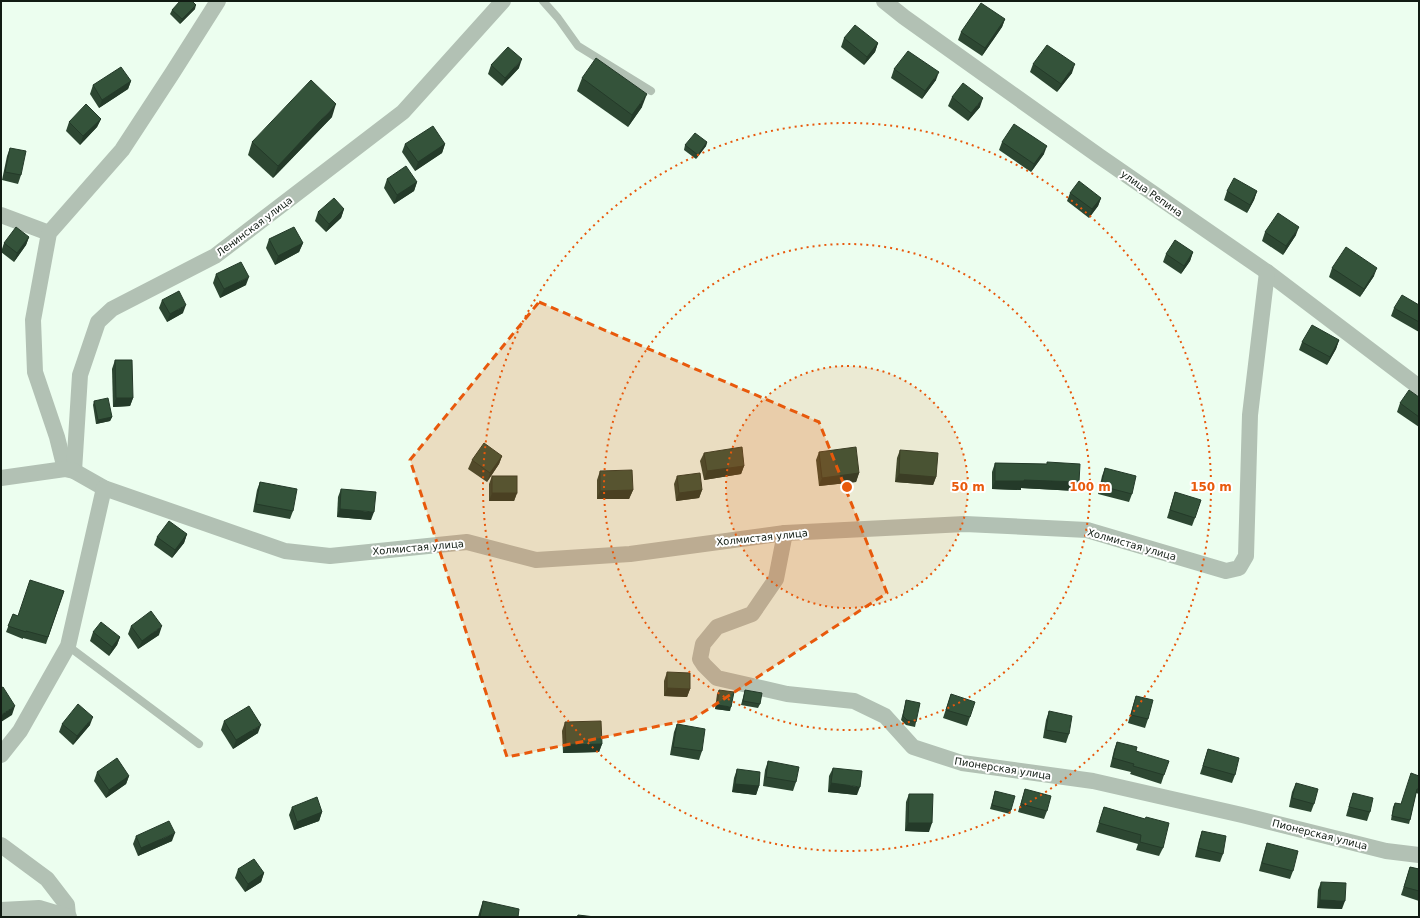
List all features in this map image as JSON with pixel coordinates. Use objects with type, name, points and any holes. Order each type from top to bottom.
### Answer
[{"type":"street","points":[[1,478],[69,470],[56,437],[35,372],[33,320],[49,233],[122,150],[218,1]]},
{"type":"street","name":"Ленинская улица","points":[[69,470],[80,375],[98,322],[112,309],[215,256],[403,112],[503,1]]},
{"type":"street","name":"улица Репина","points":[[884,1],[904,17],[1099,156],[1267,272],[1419,387]]},
{"type":"street","points":[[1,215],[49,233]]},
{"type":"street","name":"Холмистая улица","points":[[69,470],[104,488],[286,551],[330,556],[467,542],[536,560],[630,554],[785,533],[965,524],[1087,530],[1226,571],[1239,568],[1246,556],[1250,415],[1267,272]]},
{"type":"street","points":[[1,756],[20,731],[68,646],[104,488]]},
{"type":"street","name":"Пионерская улица","points":[[785,533],[776,579],[752,614],[718,627],[702,644],[700,659],[717,678],[787,694],[854,700],[885,716],[913,747],[962,763],[1093,781],[1242,815],[1386,851],[1419,855]]},
{"type":"street","points":[[1,846],[48,879],[67,905],[69,916],[39,908],[1,910]]},
{"type":"lane","points":[[543,1],[558,18],[578,46],[651,91]]},
{"type":"lane","points":[[68,646],[199,744]]},
{"type":"highlighted area","points":[[539,302],[819,422],[887,593],[693,719],[507,757],[410,460]]},
{"type":"building","points":[[180,1],[192,1],[196,5],[182,19],[172,10]]},
{"type":"building","points":[[981,3],[1005,19],[985,48],[961,32]]},
{"type":"building","points":[[855,25],[878,43],[867,57],[844,38]]},
{"type":"building","points":[[1047,45],[1075,64],[1061,84],[1033,64]]},
{"type":"building","points":[[508,47],[522,59],[505,78],[491,65]]},
{"type":"building","points":[[908,51],[939,72],[925,91],[894,69]]},
{"type":"building","points":[[596,58],[647,94],[632,115],[582,78]]},
{"type":"building","points":[[121,67],[131,81],[102,100],[93,85]]},
{"type":"building","points":[[311,80],[336,104],[278,166],[252,142]]},
{"type":"building","points":[[963,83],[983,98],[971,113],[952,97]]},
{"type":"building","points":[[86,104],[101,119],[83,136],[69,122]]},
{"type":"building","points":[[1014,124],[1047,146],[1034,164],[1002,142]]},
{"type":"building","points":[[433,126],[445,144],[418,162],[405,144]]},
{"type":"building","points":[[695,133],[707,142],[698,155],[685,145]]},
{"type":"building","points":[[10,148],[26,151],[21,175],[5,172]]},
{"type":"building","points":[[406,166],[417,182],[397,195],[387,179]]},
{"type":"building","points":[[1234,178],[1257,191],[1250,205],[1227,191]]},
{"type":"building","points":[[1079,181],[1101,198],[1092,209],[1070,193]]},
{"type":"building","points":[[334,198],[344,209],[329,224],[318,212]]},
{"type":"building","points":[[1278,213],[1299,227],[1286,246],[1265,232]]},
{"type":"building","points":[[16,227],[29,237],[17,253],[4,243]]},
{"type":"building","points":[[294,227],[303,243],[278,256],[269,239]]},
{"type":"building","points":[[1175,240],[1193,252],[1184,266],[1166,254]]},
{"type":"building","points":[[1346,247],[1377,268],[1364,289],[1332,268]]},
{"type":"building","points":[[241,262],[249,277],[224,289],[216,274]]},
{"type":"building","points":[[179,291],[186,305],[170,314],[162,300]]},
{"type":"building","points":[[1402,295],[1419,305],[1419,322],[1394,308]]},
{"type":"building","points":[[1312,325],[1339,340],[1330,357],[1302,342]]},
{"type":"building","points":[[115,360],[132,360],[133,398],[116,398]]},
{"type":"building","points":[[1409,390],[1419,397],[1419,417],[1400,403]]},
{"type":"building","points":[[108,398],[112,417],[98,420],[94,401]]},
{"type":"building","points":[[484,443],[502,456],[490,473],[472,460]]},
{"type":"building","points":[[742,447],[744,466],[707,471],[704,453]]},
{"type":"building","points":[[856,447],[859,473],[822,478],[819,452]]},
{"type":"building","points":[[900,450],[938,453],[936,477],[899,474]]},
{"type":"building","points":[[1047,462],[1080,464],[1079,482],[1024,480],[995,481],[995,463],[1047,464]]},
{"type":"building","points":[[1105,468],[1136,476],[1132,494],[1101,486]]},
{"type":"building","points":[[632,470],[633,490],[600,491],[600,471]]},
{"type":"building","points":[[700,473],[702,490],[679,493],[677,476]]},
{"type":"building","points":[[492,476],[517,476],[517,493],[492,493]]},
{"type":"building","points":[[260,482],[297,489],[293,511],[256,504]]},
{"type":"building","points":[[341,489],[376,492],[374,512],[340,509]]},
{"type":"building","points":[[1175,492],[1201,500],[1195,518],[1170,510]]},
{"type":"building","points":[[169,521],[187,534],[175,550],[157,537]]},
{"type":"building","points":[[30,580],[64,591],[48,637],[8,626],[13,614],[18,616]]},
{"type":"building","points":[[151,611],[162,626],[142,641],[131,626]]},
{"type":"building","points":[[101,622],[120,637],[112,647],[93,632]]},
{"type":"building","points":[[667,672],[690,673],[690,689],[667,688]]},
{"type":"building","points":[[3,687],[15,706],[1,715],[1,688]]},
{"type":"building","points":[[719,690],[734,692],[731,707],[717,705]]},
{"type":"building","points":[[745,690],[762,693],[760,704],[743,701]]},
{"type":"building","points":[[951,694],[975,702],[970,717],[946,710]]},
{"type":"building","points":[[1136,696],[1153,700],[1148,719],[1131,715]]},
{"type":"building","points":[[906,700],[920,703],[916,722],[907,720],[903,716]]},
{"type":"building","points":[[78,704],[93,717],[77,736],[62,724]]},
{"type":"building","points":[[249,706],[261,725],[236,740],[224,721]]},
{"type":"building","points":[[1049,711],[1072,716],[1069,734],[1046,730]]},
{"type":"building","points":[[601,721],[602,744],[566,745],[565,722]]},
{"type":"building","points":[[677,724],[705,729],[702,751],[673,747]]},
{"type":"building","points":[[1117,742],[1137,747],[1136,751],[1169,761],[1164,775],[1133,766],[1134,764],[1113,758]]},
{"type":"building","points":[[1208,749],[1239,758],[1235,775],[1203,766]]},
{"type":"building","points":[[117,758],[129,776],[109,790],[97,772]]},
{"type":"building","points":[[768,761],[799,767],[796,782],[766,777]]},
{"type":"building","points":[[833,768],[862,771],[860,787],[831,783]]},
{"type":"building","points":[[737,769],[760,772],[759,786],[735,784]]},
{"type":"building","points":[[1411,773],[1419,776],[1419,789],[1417,789],[1410,820],[1392,816],[1395,803],[1401,804]]},
{"type":"building","points":[[1296,783],[1318,789],[1314,804],[1292,798]]},
{"type":"building","points":[[1025,789],[1051,796],[1047,811],[1021,804]]},
{"type":"building","points":[[995,791],[1015,796],[1011,810],[992,805]]},
{"type":"building","points":[[1353,793],[1373,798],[1370,812],[1349,807]]},
{"type":"building","points":[[909,794],[933,794],[932,823],[908,823]]},
{"type":"building","points":[[317,797],[322,812],[297,822],[292,807]]},
{"type":"building","points":[[1104,807],[1145,819],[1146,817],[1169,823],[1163,848],[1140,842],[1141,835],[1099,823]]},
{"type":"building","points":[[169,821],[175,833],[141,848],[136,836]]},
{"type":"building","points":[[1202,831],[1226,836],[1223,854],[1198,848]]},
{"type":"building","points":[[1267,843],[1298,851],[1293,871],[1262,863]]},
{"type":"building","points":[[254,859],[264,873],[248,884],[238,869]]},
{"type":"building","points":[[1410,867],[1419,869],[1419,891],[1404,887]]},
{"type":"building","points":[[1321,882],[1346,883],[1345,901],[1320,900]]},
{"type":"building","points":[[483,901],[519,909],[518,917],[480,917]]},
{"type":"building","points":[[578,915],[595,917],[577,917]]}]
